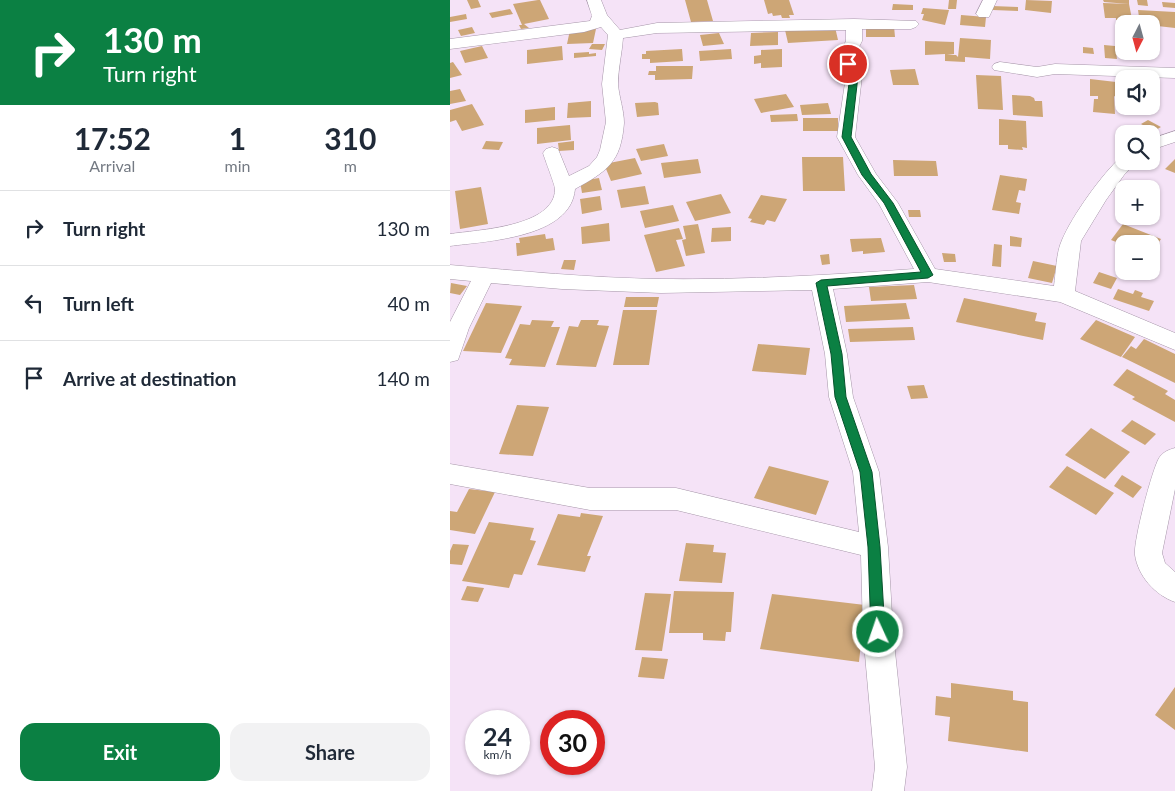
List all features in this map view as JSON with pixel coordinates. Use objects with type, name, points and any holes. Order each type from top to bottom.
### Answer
[{"type":"street","points":[[566,186],[596,170],[606,160],[615,122],[610,84],[616,35],[600,16],[594,0]]},
{"type":"street","points":[[450,44],[584,27],[596,24],[600,16]]},
{"type":"street","points":[[854,24],[854,41],[848,53],[848,64],[854,76],[846,137],[867,175],[888,203],[928,275]]},
{"type":"street","points":[[616,35],[657,28],[911,24]]},
{"type":"street","points":[[1000,68],[1037,72],[1055,70],[1115,71]]},
{"type":"street","points":[[1160,72],[1175,73]]},
{"type":"street","points":[[1160,77],[1175,83]]},
{"type":"street","points":[[1160,142],[1175,136]]},
{"type":"street","points":[[450,240],[484,235],[546,220],[555,213],[566,195],[566,186],[558,173],[552,153]]},
{"type":"street","points":[[1064,295],[1071,241],[1097,199],[1118,170]]},
{"type":"street","points":[[450,272],[562,282],[661,286],[821,283],[928,275],[1064,295],[1175,342]]},
{"type":"street","points":[[450,354],[458,328],[484,275]]},
{"type":"street","points":[[821,283],[836,354],[840,397],[866,472],[874,547],[878,632],[891,767],[888,791]]},
{"type":"street","points":[[1175,458],[1169,464],[1156,507],[1148,553],[1153,570],[1175,590]]},
{"type":"street","points":[[450,474],[590,499],[676,499],[874,547]]},
{"type":"building","points":[[467,0],[478,0],[481,7],[471,9]]},
{"type":"building","points":[[540,0],[549,19],[524,24],[529,28],[521,29],[519,25],[522,25],[513,4]]},
{"type":"building","points":[[685,0],[707,0],[713,21],[691,22]]},
{"type":"building","points":[[764,0],[789,0],[794,15],[789,15],[790,18],[782,18],[781,15],[773,16],[772,13],[768,14]]},
{"type":"building","points":[[949,0],[957,0],[956,9],[948,9]]},
{"type":"building","points":[[1026,0],[1052,1],[1051,13],[1025,10]]},
{"type":"building","points":[[1103,0],[1129,0],[1129,4],[1104,2]]},
{"type":"building","points":[[1137,0],[1147,0],[1148,6],[1138,5]]},
{"type":"building","points":[[1162,2],[1175,3],[1175,8],[1163,7]]},
{"type":"building","points":[[1103,3],[1129,4],[1131,15],[1115,15],[1115,18],[1105,18]]},
{"type":"building","points":[[893,4],[913,5],[913,10],[892,10]]},
{"type":"building","points":[[992,6],[1018,7],[1018,11],[993,10]]},
{"type":"building","points":[[923,8],[949,10],[945,25],[922,20]]},
{"type":"building","points":[[510,9],[513,14],[492,18],[489,13]]},
{"type":"building","points":[[1138,10],[1175,12],[1175,28],[1160,26],[1160,15],[1139,15]]},
{"type":"building","points":[[466,14],[467,19],[450,22],[450,17]]},
{"type":"building","points":[[961,15],[986,17],[985,27],[960,25]]},
{"type":"building","points":[[866,26],[894,26],[895,37],[866,37]]},
{"type":"building","points":[[472,27],[475,33],[461,36],[458,30]]},
{"type":"building","points":[[835,27],[838,40],[788,43],[785,30]]},
{"type":"building","points":[[596,29],[593,43],[567,44],[570,30]]},
{"type":"building","points":[[778,32],[778,45],[750,46],[751,33]]},
{"type":"building","points":[[719,33],[724,44],[703,46],[700,35]]},
{"type":"building","points":[[960,38],[991,40],[990,59],[965,57],[965,62],[945,61],[945,54],[925,55],[925,41],[954,42],[954,54],[947,55],[956,55],[958,57]]},
{"type":"building","points":[[592,44],[605,44],[602,50],[589,49]]},
{"type":"building","points":[[1104,45],[1115,46],[1115,59],[1105,58]]},
{"type":"building","points":[[482,46],[488,58],[465,63],[460,51]]},
{"type":"building","points":[[562,46],[563,60],[527,64],[527,50]]},
{"type":"building","points":[[1083,47],[1093,48],[1094,54],[1083,53]]},
{"type":"building","points":[[682,49],[683,61],[650,63],[650,59],[642,59],[642,54],[646,54],[646,51]]},
{"type":"building","points":[[731,49],[732,59],[700,61],[699,51]]},
{"type":"building","points":[[782,49],[782,67],[761,68],[761,63],[754,64],[754,56],[761,55],[761,50]]},
{"type":"building","points":[[589,52],[589,54],[596,53],[596,56],[574,58],[574,53]]},
{"type":"building","points":[[453,62],[462,75],[450,78],[450,63]]},
{"type":"building","points":[[656,66],[693,66],[692,79],[655,80],[655,75],[648,75],[649,71],[656,71]]},
{"type":"building","points":[[915,69],[919,85],[893,85],[890,70]]},
{"type":"building","points":[[976,75],[1001,76],[1003,110],[978,109]]},
{"type":"building","points":[[1090,79],[1115,82],[1115,114],[1093,112],[1094,99],[1098,99],[1098,96],[1090,96]]},
{"type":"building","points":[[460,89],[466,101],[450,104],[450,91]]},
{"type":"building","points":[[786,94],[794,107],[761,113],[754,99]]},
{"type":"building","points":[[1012,95],[1030,96],[1035,101],[1042,101],[1043,117],[1013,115]]},
{"type":"building","points":[[591,101],[591,117],[567,118],[568,103]]},
{"type":"building","points":[[635,103],[658,103],[659,115],[637,117]]},
{"type":"building","points":[[828,103],[831,114],[802,115],[800,105]]},
{"type":"building","points":[[472,104],[484,125],[462,131],[456,120],[450,122],[450,110]]},
{"type":"building","points":[[555,107],[555,120],[525,123],[525,110]]},
{"type":"building","points":[[797,114],[798,121],[771,122],[770,115]]},
{"type":"building","points":[[803,118],[838,118],[838,131],[803,131]]},
{"type":"building","points":[[999,119],[1026,121],[1027,148],[1022,147],[1023,150],[1008,149],[1008,145],[999,145]]},
{"type":"building","points":[[1148,120],[1157,125],[1143,125],[1141,124]]},
{"type":"building","points":[[570,125],[571,140],[537,144],[537,128]]},
{"type":"building","points":[[486,141],[503,142],[499,150],[482,149]]},
{"type":"building","points":[[574,141],[574,150],[559,151],[558,143]]},
{"type":"building","points":[[664,144],[668,156],[641,161],[636,149]]},
{"type":"building","points":[[802,157],[843,157],[845,191],[803,191]]},
{"type":"building","points":[[635,158],[642,174],[611,181],[604,164]]},
{"type":"building","points":[[698,159],[701,173],[664,178],[661,163]]},
{"type":"building","points":[[1175,159],[1175,173],[1165,169]]},
{"type":"building","points":[[893,160],[936,161],[938,176],[894,176]]},
{"type":"building","points":[[1000,175],[1027,179],[1025,191],[1019,190],[1016,202],[1021,203],[1019,214],[992,210]]},
{"type":"building","points":[[599,178],[602,190],[582,193],[580,181]]},
{"type":"building","points":[[645,186],[649,204],[621,208],[617,190]]},
{"type":"building","points":[[481,187],[488,224],[460,229],[455,191]]},
{"type":"building","points":[[721,194],[731,213],[695,221],[686,202]]},
{"type":"building","points":[[761,195],[787,199],[775,222],[767,220],[764,225],[750,222],[752,219],[748,218]]},
{"type":"building","points":[[600,196],[602,210],[582,214],[580,199]]},
{"type":"building","points":[[673,205],[679,221],[645,228],[640,211]]},
{"type":"building","points":[[908,210],[920,210],[921,217],[909,217]]},
{"type":"building","points":[[609,223],[610,241],[582,244],[581,227]]},
{"type":"building","points":[[698,224],[705,253],[686,256],[682,240],[686,239],[683,226]]},
{"type":"building","points":[[1122,225],[1151,235],[1115,235],[1115,242],[1111,240]]},
{"type":"building","points":[[731,227],[731,241],[711,242],[712,228]]},
{"type":"building","points":[[679,228],[683,239],[676,240],[685,266],[656,272],[644,235]]},
{"type":"building","points":[[545,234],[546,239],[553,238],[555,250],[517,256],[516,243],[520,243],[519,238]]},
{"type":"building","points":[[1010,236],[1022,238],[1021,247],[1010,246]]},
{"type":"building","points":[[881,238],[885,252],[863,254],[863,251],[852,252],[850,239]]},
{"type":"building","points":[[994,244],[1002,245],[1001,267],[992,266]]},
{"type":"building","points":[[942,253],[955,254],[956,262],[944,262]]},
{"type":"building","points":[[829,254],[830,264],[822,265],[820,255]]},
{"type":"building","points":[[564,260],[576,260],[574,270],[561,269]]},
{"type":"building","points":[[1033,261],[1057,266],[1052,283],[1028,278]]},
{"type":"building","points":[[1099,272],[1115,277],[1116,280],[1111,289],[1093,283]]},
{"type":"building","points":[[451,283],[467,286],[460,295],[450,293]]},
{"type":"building","points":[[914,285],[917,299],[871,301],[869,287]]},
{"type":"building","points":[[1118,289],[1133,294],[1135,290],[1143,293],[1141,297],[1154,301],[1149,311],[1113,299]]},
{"type":"building","points":[[626,297],[659,297],[657,307],[624,307]]},
{"type":"building","points":[[964,298],[1037,313],[1035,321],[1046,323],[1043,340],[956,322]]},
{"type":"building","points":[[486,303],[522,306],[501,353],[463,351]]},
{"type":"building","points":[[906,303],[910,319],[846,322],[844,306]]},
{"type":"building","points":[[623,310],[657,310],[649,365],[613,365]]},
{"type":"building","points":[[532,320],[554,321],[551,327],[560,327],[545,367],[509,365],[512,359],[505,358],[520,324],[530,325]]},
{"type":"building","points":[[581,320],[599,320],[597,325],[609,326],[596,367],[556,365],[569,326],[578,327]]},
{"type":"building","points":[[1096,320],[1135,337],[1121,357],[1080,339]]},
{"type":"building","points":[[913,327],[915,340],[850,342],[848,329]]},
{"type":"building","points":[[1144,339],[1175,354],[1175,383],[1122,357],[1131,346],[1136,349]]},
{"type":"building","points":[[758,344],[810,348],[806,375],[752,371]]},
{"type":"building","points":[[1127,369],[1168,391],[1165,394],[1175,400],[1175,422],[1132,399],[1135,397],[1113,385]]},
{"type":"building","points":[[924,385],[928,398],[911,399],[907,386]]},
{"type":"building","points":[[517,405],[549,407],[533,456],[499,454]]},
{"type":"building","points":[[1132,420],[1156,434],[1145,445],[1121,431]]},
{"type":"building","points":[[1091,428],[1130,452],[1105,479],[1065,455]]},
{"type":"building","points":[[769,466],[829,481],[816,515],[754,498]]},
{"type":"building","points":[[1067,466],[1114,493],[1096,515],[1049,487]]},
{"type":"building","points":[[1122,475],[1142,487],[1133,498],[1114,486]]},
{"type":"building","points":[[469,489],[495,492],[475,534],[450,530],[450,511],[457,512]]},
{"type":"building","points":[[581,513],[603,516],[587,556],[591,556],[585,572],[537,565],[558,514],[580,517]]},
{"type":"building","points":[[489,522],[534,528],[530,540],[536,541],[522,575],[514,574],[509,588],[462,581]]},
{"type":"building","points":[[686,543],[714,545],[713,552],[726,553],[722,583],[679,581]]},
{"type":"building","points":[[453,544],[469,545],[462,565],[450,564],[450,551]]},
{"type":"building","points":[[467,586],[484,588],[478,602],[461,600]]},
{"type":"building","points":[[674,591],[734,592],[731,632],[726,632],[725,641],[703,640],[703,633],[669,633]]},
{"type":"building","points":[[645,593],[671,594],[662,651],[635,650]]},
{"type":"building","points":[[772,594],[865,605],[859,662],[760,649]]},
{"type":"building","points":[[642,657],[668,659],[664,679],[638,677]]},
{"type":"building","points":[[951,683],[1013,691],[1013,700],[1028,702],[1028,752],[948,741],[950,717],[935,715],[936,696],[951,698]]},
{"type":"building","points":[[1175,687],[1175,730],[1155,715]]},
{"type":"route","points":[[848,64],[854,76],[846,137],[867,175],[888,203],[928,275],[821,283],[836,354],[840,397],[866,472],[874,547],[878,632]]}]
